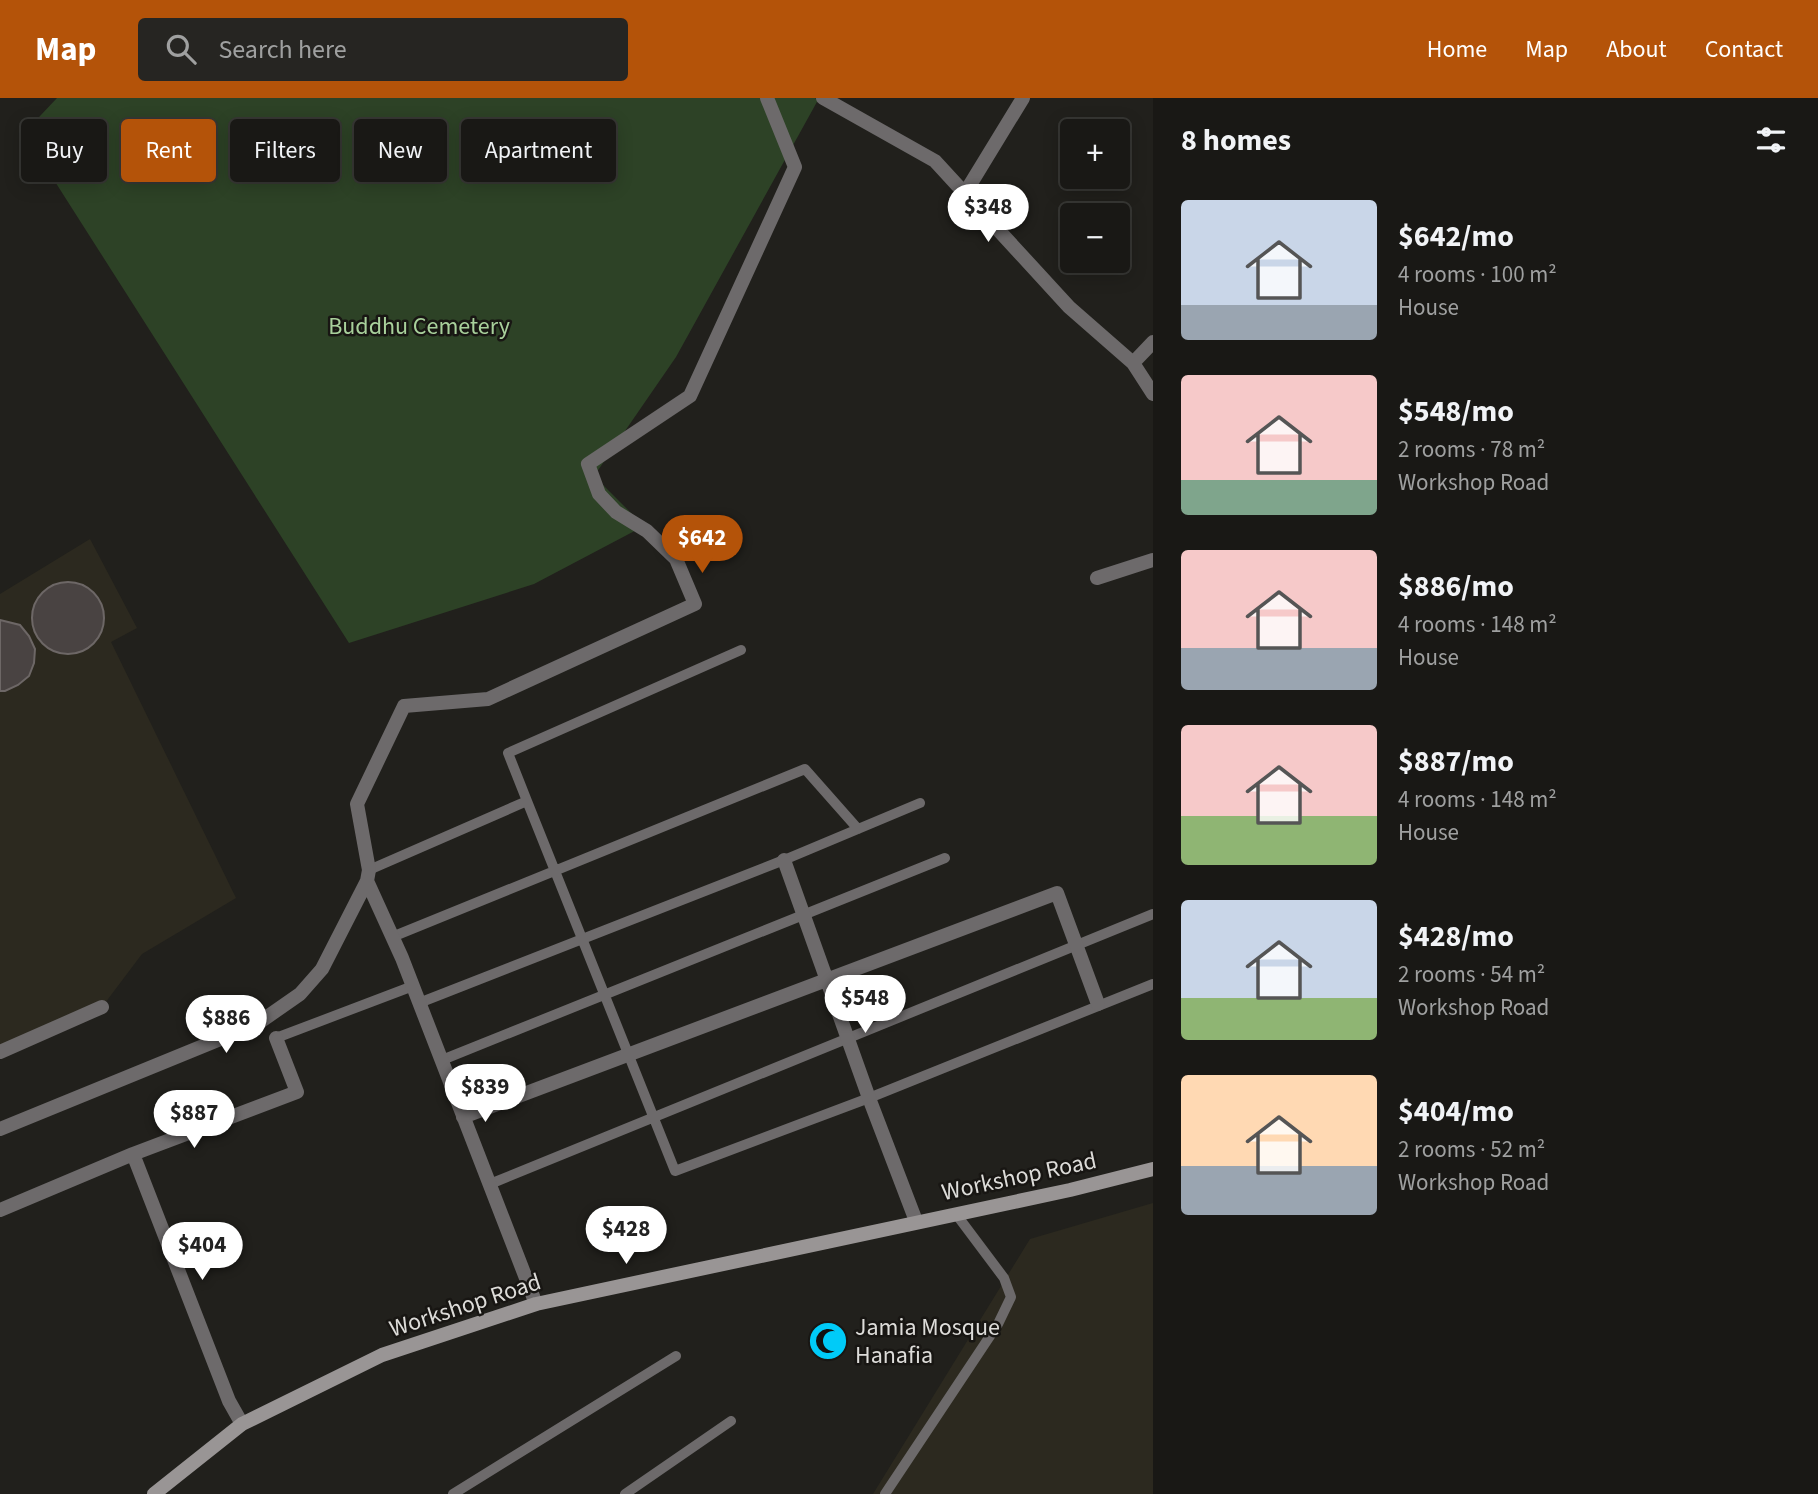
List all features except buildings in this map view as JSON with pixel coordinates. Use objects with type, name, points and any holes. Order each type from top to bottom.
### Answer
[{"type":"main road","name":"Workshop Road","points":[[154,1494],[242,1424],[382,1355],[457,1328],[536,1304],[1070,1190],[1153,1169]]},
{"type":"street","points":[[536,1304],[368,875],[357,804],[404,706],[488,699],[695,604],[676,559],[647,531],[616,512],[607,503],[599,494],[588,464],[691,396],[795,167],[767,98]]},
{"type":"street","points":[[823,98],[935,161],[1069,307],[1133,363],[1153,394]]},
{"type":"street","points":[[965,193],[1023,98]]},
{"type":"street","points":[[1133,363],[1153,342]]},
{"type":"street","points":[[1097,578],[1153,560]]},
{"type":"street","points":[[784,860],[916,1221]]},
{"type":"street","points":[[0,1129],[257,1024],[300,994],[322,969],[368,875]]},
{"type":"street","points":[[463,1116],[1057,893],[1098,1004]]},
{"type":"street","points":[[0,1052],[102,1007]]},
{"type":"street","points":[[0,1210],[133,1154],[297,1092],[276,1038]]},
{"type":"street","points":[[133,1154],[229,1401],[242,1424]]},
{"type":"lane","points":[[741,650],[508,753],[675,1171],[869,1098],[1153,984]]},
{"type":"lane","points":[[392,937],[804,769],[858,829]]},
{"type":"lane","points":[[368,875],[527,801]]},
{"type":"lane","points":[[419,1003],[784,860],[920,803]]},
{"type":"lane","points":[[442,1060],[944,858]]},
{"type":"lane","points":[[490,1184],[1153,914]]},
{"type":"lane","points":[[276,1038],[413,986]]},
{"type":"lane","points":[[885,1494],[998,1324],[1011,1297],[1004,1278],[956,1214]]},
{"type":"lane","points":[[453,1494],[676,1356]]},
{"type":"lane","points":[[625,1494],[731,1421]]},
{"type":"shaded area","points":[[90,539],[137,628],[111,642],[236,898],[142,954],[102,1007],[0,1052],[0,594]]},
{"type":"shaded area","points":[[1153,1203],[1153,1494],[873,1494],[1030,1239]]},
{"type":"green space","name":"Buddhu Cemetery","points":[[57,98],[818,100],[676,357],[594,476],[644,526],[534,584],[349,643],[55,182],[107,182],[107,119],[37,119]]},
{"type":"place","name":"Jamia Mosque Hanafia","points":[[828,1341]]}]
